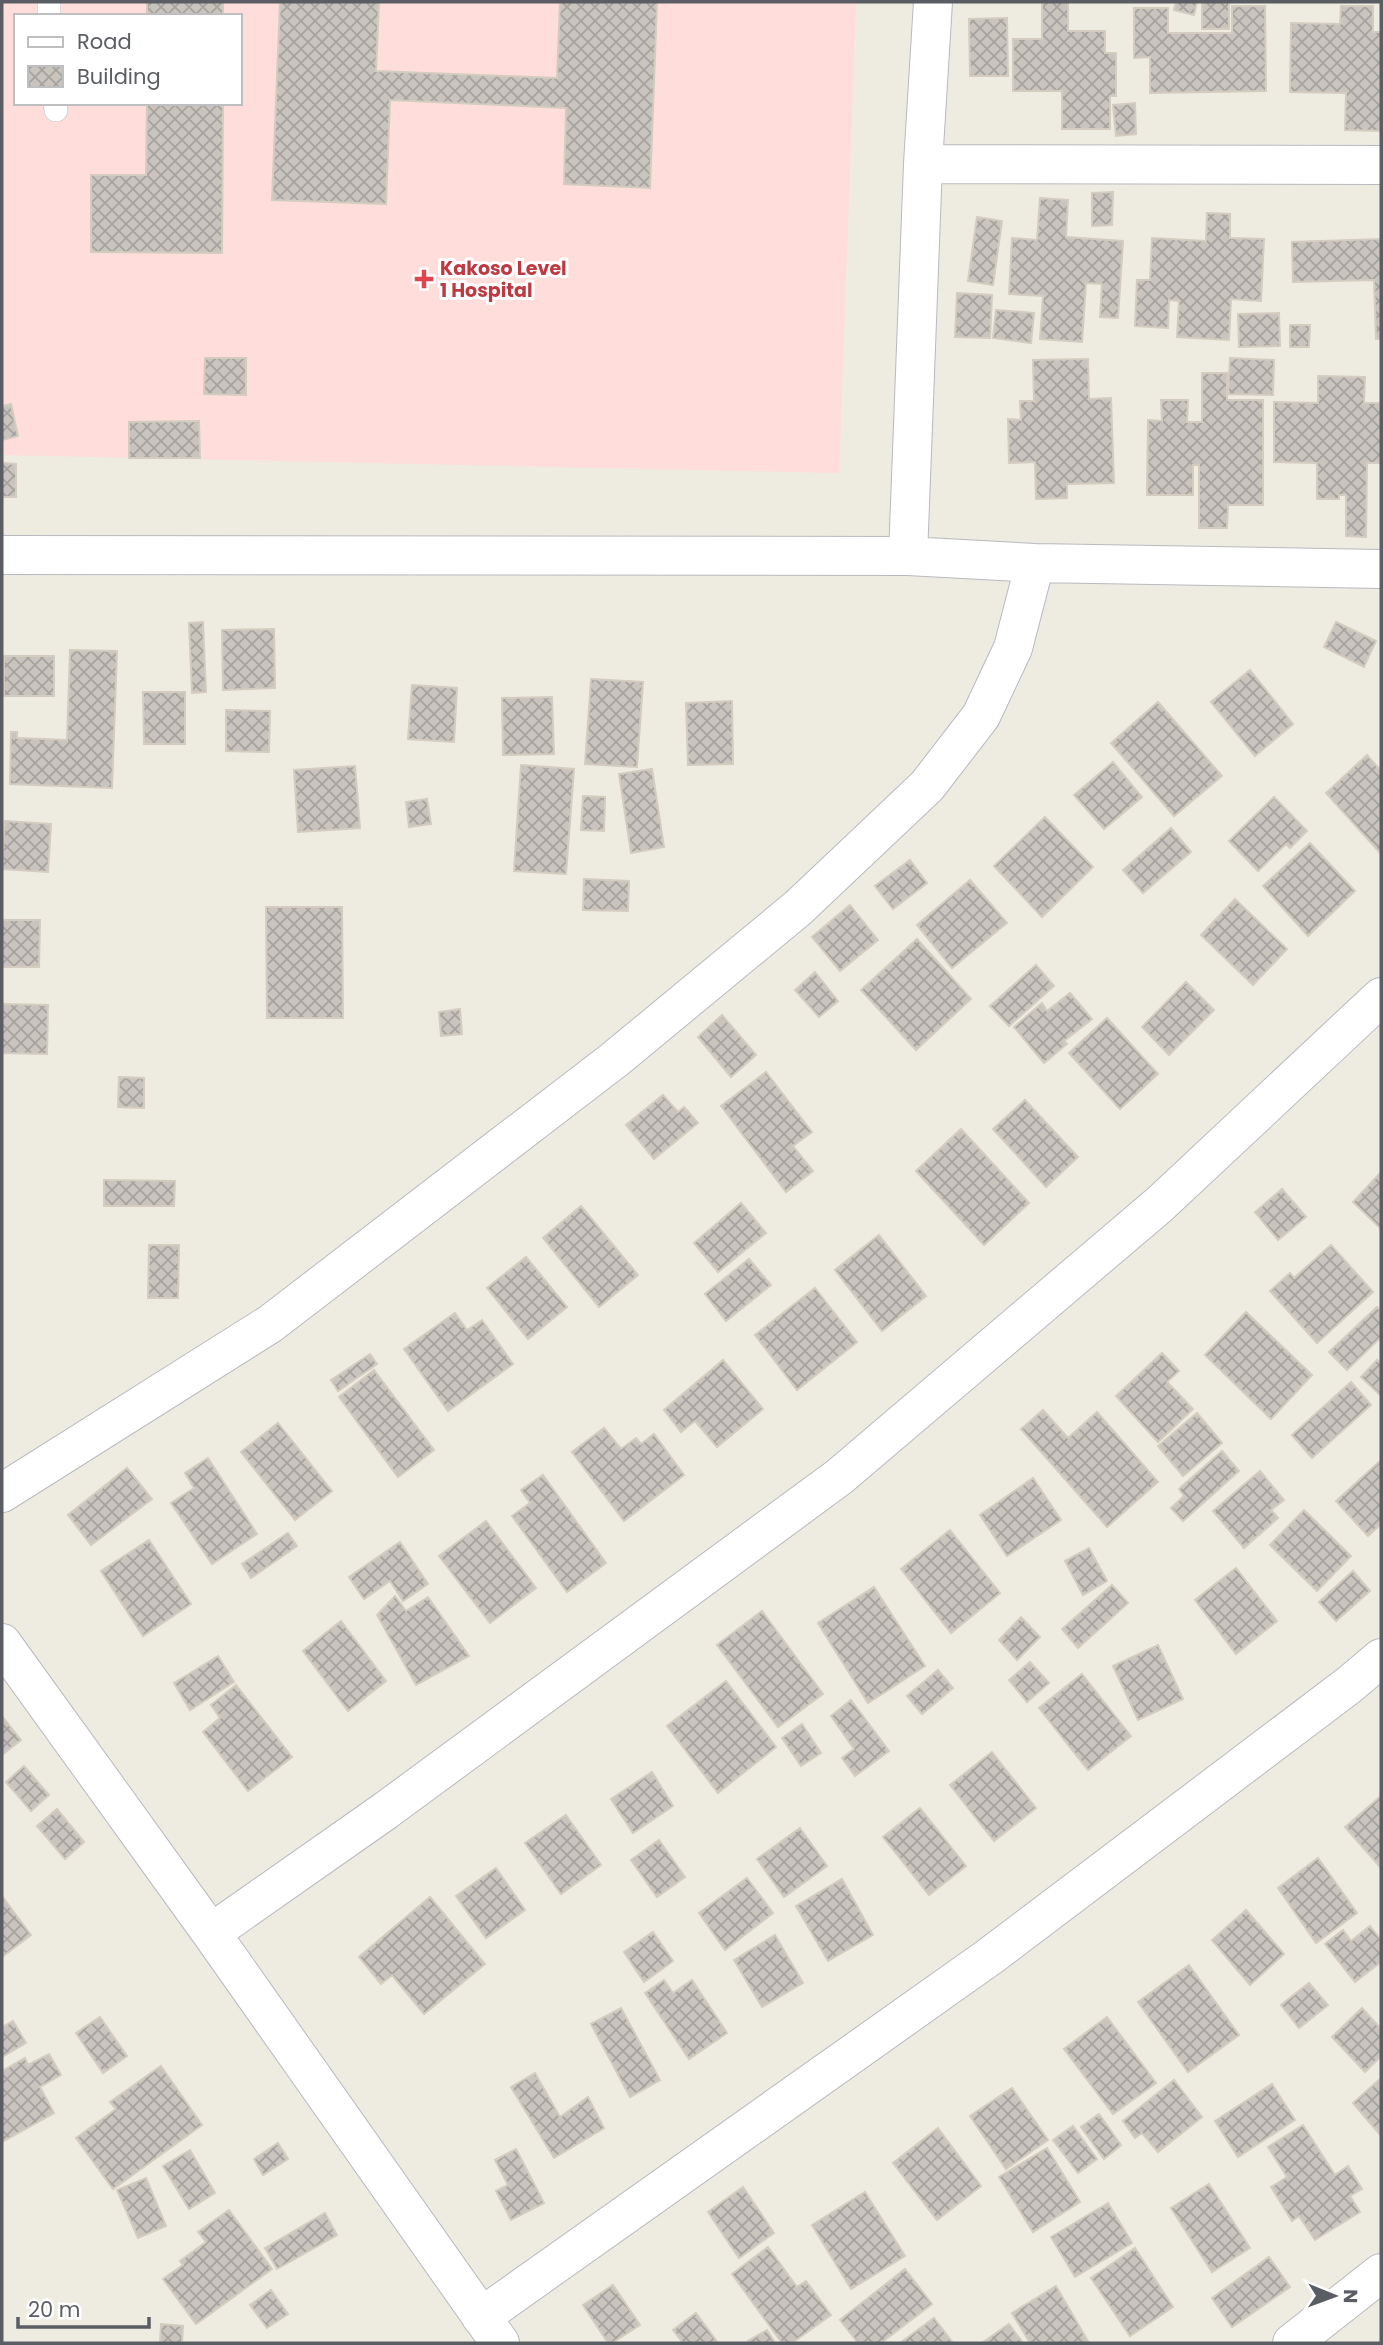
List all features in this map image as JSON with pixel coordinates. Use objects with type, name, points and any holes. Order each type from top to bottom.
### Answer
[{"type":"street","points":[[908,556],[923,164],[933,2]]},
{"type":"street","points":[[923,164],[1381,165]]},
{"type":"street","points":[[2,555],[908,556],[1035,563],[1381,569]]},
{"type":"street","points":[[2,1493],[270,1324],[614,1060],[798,908],[927,786],[981,716],[1013,648],[1035,563]]},
{"type":"street","points":[[211,1933],[385,1811],[839,1477],[1160,1204],[1381,997]]},
{"type":"street","points":[[2,1643],[211,1933],[491,2330],[989,1957],[1381,1658]]},
{"type":"street","points":[[1292,2343],[1381,2273]]},
{"type":"shaded area","name":"Kakoso Level 1 Hospital","points":[[2,2],[856,2],[839,473],[2,455]]},
{"type":"building","points":[[147,2],[223,2],[223,14],[147,14]]},
{"type":"building","points":[[280,2],[379,2],[376,71],[557,78],[560,2],[657,2],[650,188],[564,184],[566,108],[390,100],[386,204],[272,200]]},
{"type":"building","points":[[1042,2],[1068,2],[1068,31],[1105,31],[1105,53],[1116,53],[1116,96],[1110,96],[1110,129],[1062,129],[1062,91],[1013,91],[1013,39],[1042,39]]},
{"type":"building","points":[[1176,2],[1197,2],[1194,15],[1174,10]]},
{"type":"building","points":[[1202,2],[1229,2],[1229,29],[1202,29]]},
{"type":"building","points":[[1232,6],[1265,6],[1266,91],[1150,93],[1150,57],[1134,58],[1134,8],[1168,8],[1168,33],[1232,33]]},
{"type":"building","points":[[1341,6],[1373,6],[1373,32],[1381,32],[1381,131],[1345,130],[1346,93],[1290,92],[1291,23],[1340,24]]},
{"type":"building","points":[[1007,18],[1008,76],[970,76],[969,19]]},
{"type":"building","points":[[1135,103],[1136,134],[1116,136],[1113,105]]},
{"type":"building","points":[[147,105],[223,105],[222,253],[91,252],[91,175],[146,175]]},
{"type":"building","points":[[1113,192],[1112,225],[1092,226],[1092,193]]},
{"type":"building","points":[[1040,198],[1068,200],[1066,237],[1123,241],[1118,318],[1100,317],[1102,284],[1086,283],[1082,342],[1040,339],[1043,296],[1009,294],[1012,238],[1037,240]]},
{"type":"building","points":[[1207,213],[1230,214],[1230,238],[1264,239],[1261,301],[1231,299],[1229,340],[1177,337],[1179,301],[1169,300],[1168,328],[1135,326],[1137,280],[1150,280],[1152,238],[1206,241]]},
{"type":"building","points":[[977,217],[1002,221],[993,285],[968,281]]},
{"type":"building","points":[[1381,239],[1381,339],[1376,339],[1374,280],[1293,282],[1292,242]]},
{"type":"building","points":[[957,293],[992,295],[990,338],[955,337]]},
{"type":"building","points":[[996,310],[1034,313],[1031,343],[993,338]]},
{"type":"building","points":[[1279,313],[1280,346],[1239,347],[1238,314]]},
{"type":"building","points":[[1290,325],[1310,325],[1309,347],[1290,347]]},
{"type":"building","points":[[205,358],[246,358],[246,395],[204,394]]},
{"type":"building","points":[[1230,358],[1274,360],[1273,395],[1228,394]]},
{"type":"building","points":[[1088,359],[1089,399],[1111,398],[1114,483],[1067,484],[1067,498],[1036,499],[1035,462],[1009,463],[1008,419],[1021,420],[1020,401],[1034,401],[1033,360]]},
{"type":"building","points":[[1202,373],[1227,373],[1227,400],[1263,400],[1263,505],[1228,505],[1227,528],[1199,528],[1199,465],[1193,465],[1193,495],[1147,495],[1148,420],[1162,421],[1161,400],[1188,400],[1187,422],[1202,422]]},
{"type":"building","points":[[1318,376],[1365,377],[1364,403],[1381,403],[1381,463],[1367,463],[1366,537],[1346,536],[1346,495],[1339,495],[1339,499],[1317,499],[1317,463],[1274,462],[1274,402],[1318,403]]},
{"type":"building","points":[[11,404],[18,436],[2,440],[2,406]]},
{"type":"building","points":[[199,421],[200,458],[129,458],[129,422]]},
{"type":"building","points":[[2,463],[16,464],[16,497],[2,497]]},
{"type":"building","points":[[203,622],[206,692],[192,693],[189,623]]},
{"type":"building","points":[[1336,622],[1376,641],[1364,667],[1324,647]]},
{"type":"building","points":[[274,629],[275,688],[223,690],[222,630]]},
{"type":"building","points":[[70,650],[117,651],[112,788],[10,784],[11,732],[17,732],[17,738],[67,740]]},
{"type":"building","points":[[4,656],[54,656],[54,696],[4,696]]},
{"type":"building","points":[[1250,670],[1293,724],[1255,756],[1211,702]]},
{"type":"building","points":[[591,679],[643,682],[637,767],[585,764]]},
{"type":"building","points":[[412,685],[457,688],[454,742],[408,739]]},
{"type":"building","points":[[143,692],[185,692],[185,744],[144,744]]},
{"type":"building","points":[[552,697],[554,754],[503,755],[502,698]]},
{"type":"building","points":[[732,701],[733,764],[688,765],[686,703]]},
{"type":"building","points":[[1158,702],[1222,776],[1174,816],[1111,743]]},
{"type":"building","points":[[226,710],[270,711],[269,752],[226,751]]},
{"type":"building","points":[[1367,755],[1381,771],[1381,854],[1326,793]]},
{"type":"building","points":[[1113,762],[1142,797],[1104,829],[1074,795]]},
{"type":"building","points":[[521,765],[574,769],[566,874],[514,871]]},
{"type":"building","points":[[355,766],[360,828],[298,832],[294,770]]},
{"type":"building","points":[[652,769],[664,847],[631,853],[619,774]]},
{"type":"building","points":[[583,796],[605,797],[604,831],[581,830]]},
{"type":"building","points":[[1274,797],[1307,831],[1290,848],[1286,844],[1258,871],[1229,841]]},
{"type":"building","points":[[427,799],[431,824],[409,827],[406,802]]},
{"type":"building","points":[[1045,817],[1093,867],[1042,917],[994,866]]},
{"type":"building","points":[[5,821],[51,824],[48,872],[2,869]]},
{"type":"building","points":[[1171,828],[1191,852],[1143,893],[1123,870]]},
{"type":"building","points":[[1310,843],[1355,891],[1308,936],[1263,886]]},
{"type":"building","points":[[910,860],[927,883],[893,909],[875,886]]},
{"type":"building","points":[[584,879],[629,881],[628,911],[583,910]]},
{"type":"building","points":[[970,880],[1007,923],[952,968],[917,925]]},
{"type":"building","points":[[1235,899],[1287,949],[1253,985],[1201,935]]},
{"type":"building","points":[[850,905],[878,940],[840,971],[812,937]]},
{"type":"building","points":[[266,907],[342,907],[343,1018],[267,1018]]},
{"type":"building","points":[[2,920],[40,920],[39,967],[2,967]]},
{"type":"building","points":[[917,939],[971,999],[916,1050],[861,990]]},
{"type":"building","points":[[1036,965],[1054,986],[1009,1026],[990,1006]]},
{"type":"building","points":[[815,972],[838,1001],[819,1017],[795,990]]},
{"type":"building","points":[[1186,982],[1214,1010],[1169,1055],[1142,1027]]},
{"type":"building","points":[[1070,993],[1092,1019],[1064,1041],[1067,1044],[1044,1063],[1014,1027],[1042,1003],[1047,1011]]},
{"type":"building","points":[[2,1004],[48,1005],[47,1054],[2,1053]]},
{"type":"building","points":[[460,1009],[462,1034],[441,1036],[439,1012]]},
{"type":"building","points":[[722,1015],[756,1055],[731,1077],[698,1037]]},
{"type":"building","points":[[1107,1018],[1158,1074],[1120,1109],[1069,1053]]},
{"type":"building","points":[[766,1072],[812,1132],[793,1146],[813,1171],[786,1192],[721,1106]]},
{"type":"building","points":[[119,1077],[144,1078],[144,1108],[118,1107]]},
{"type":"building","points":[[663,1095],[678,1112],[684,1107],[698,1123],[654,1159],[626,1125]]},
{"type":"building","points":[[1025,1100],[1078,1157],[1046,1187],[993,1129]]},
{"type":"building","points":[[961,1129],[1029,1203],[984,1245],[916,1171]]},
{"type":"building","points":[[1381,1172],[1381,1229],[1353,1202]]},
{"type":"building","points":[[104,1180],[175,1181],[174,1206],[104,1206]]},
{"type":"building","points":[[1282,1189],[1306,1217],[1278,1240],[1255,1212]]},
{"type":"building","points":[[741,1203],[766,1233],[718,1272],[694,1243]]},
{"type":"building","points":[[581,1206],[638,1275],[599,1307],[543,1238]]},
{"type":"building","points":[[879,1235],[926,1296],[882,1331],[835,1270]]},
{"type":"building","points":[[149,1245],[179,1245],[178,1298],[148,1298]]},
{"type":"building","points":[[1331,1245],[1373,1292],[1317,1343],[1270,1291],[1290,1273],[1294,1278]]},
{"type":"building","points":[[526,1257],[567,1307],[528,1339],[487,1288]]},
{"type":"building","points":[[749,1259],[771,1285],[726,1321],[705,1294]]},
{"type":"building","points":[[815,1288],[857,1342],[797,1390],[755,1335]]},
{"type":"building","points":[[1377,1307],[1381,1311],[1381,1337],[1347,1370],[1329,1352]]},
{"type":"building","points":[[1246,1312],[1312,1375],[1271,1419],[1205,1355]]},
{"type":"building","points":[[455,1313],[467,1330],[482,1320],[513,1364],[448,1411],[404,1349]]},
{"type":"building","points":[[1162,1353],[1179,1371],[1167,1382],[1193,1409],[1158,1442],[1116,1396]]},
{"type":"building","points":[[370,1354],[377,1364],[338,1391],[331,1380]]},
{"type":"building","points":[[723,1360],[763,1409],[717,1447],[695,1421],[681,1432],[664,1410]]},
{"type":"building","points":[[1377,1360],[1381,1364],[1381,1396],[1361,1377]]},
{"type":"building","points":[[374,1370],[434,1450],[398,1477],[339,1397]]},
{"type":"building","points":[[1351,1382],[1371,1405],[1312,1458],[1292,1435]]},
{"type":"building","points":[[1043,1410],[1068,1438],[1097,1412],[1158,1482],[1107,1527],[1021,1429]]},
{"type":"building","points":[[1197,1413],[1222,1443],[1183,1476],[1158,1446]]},
{"type":"building","points":[[278,1423],[332,1491],[295,1520],[241,1452]]},
{"type":"building","points":[[604,1428],[621,1449],[636,1438],[641,1444],[654,1434],[684,1475],[624,1521],[572,1452]]},
{"type":"building","points":[[1222,1451],[1239,1471],[1183,1521],[1171,1508],[1184,1496],[1179,1489]]},
{"type":"building","points":[[208,1458],[257,1534],[212,1564],[171,1503],[194,1488],[185,1473]]},
{"type":"building","points":[[1381,1460],[1381,1524],[1368,1536],[1336,1501]]},
{"type":"building","points":[[127,1468],[152,1499],[91,1545],[68,1515]]},
{"type":"building","points":[[1260,1471],[1284,1500],[1271,1510],[1278,1518],[1244,1548],[1213,1511]]},
{"type":"building","points":[[543,1475],[606,1563],[567,1592],[512,1516],[530,1503],[521,1490]]},
{"type":"building","points":[[1033,1478],[1061,1520],[1007,1556],[980,1515]]},
{"type":"building","points":[[1304,1510],[1351,1556],[1317,1591],[1270,1545]]},
{"type":"building","points":[[486,1521],[536,1588],[490,1623],[439,1556]]},
{"type":"building","points":[[950,1530],[1000,1593],[951,1633],[901,1569]]},
{"type":"building","points":[[288,1533],[297,1546],[251,1578],[242,1564]]},
{"type":"building","points":[[149,1540],[191,1604],[143,1636],[101,1571]]},
{"type":"building","points":[[400,1542],[428,1584],[403,1601],[390,1581],[364,1599],[349,1577]]},
{"type":"building","points":[[1089,1548],[1107,1581],[1083,1595],[1065,1561]]},
{"type":"building","points":[[1236,1568],[1277,1621],[1236,1654],[1195,1600]]},
{"type":"building","points":[[1353,1571],[1370,1591],[1336,1621],[1319,1602]]},
{"type":"building","points":[[1112,1585],[1128,1603],[1078,1648],[1062,1629]]},
{"type":"building","points":[[874,1587],[925,1666],[868,1703],[818,1623]]},
{"type":"building","points":[[395,1596],[406,1611],[428,1597],[469,1656],[416,1685],[377,1615]]},
{"type":"building","points":[[762,1611],[823,1694],[778,1727],[717,1645]]},
{"type":"building","points":[[1021,1617],[1040,1637],[1017,1660],[999,1640]]},
{"type":"building","points":[[341,1621],[386,1681],[348,1711],[303,1651]]},
{"type":"building","points":[[1158,1645],[1183,1699],[1138,1720],[1113,1666]]},
{"type":"building","points":[[218,1656],[234,1682],[190,1710],[174,1683]]},
{"type":"building","points":[[1030,1662],[1049,1683],[1027,1702],[1009,1680]]},
{"type":"building","points":[[938,1670],[953,1688],[922,1714],[907,1696]]},
{"type":"building","points":[[1082,1674],[1131,1736],[1088,1770],[1039,1708]]},
{"type":"building","points":[[726,1681],[776,1747],[718,1793],[667,1726]]},
{"type":"building","points":[[236,1685],[292,1757],[248,1791],[203,1732],[220,1718],[211,1705]]},
{"type":"building","points":[[851,1700],[889,1751],[855,1776],[842,1758],[854,1749],[831,1716]]},
{"type":"building","points":[[2,1716],[21,1740],[2,1755]]},
{"type":"building","points":[[802,1724],[821,1753],[801,1766],[782,1738]]},
{"type":"building","points":[[992,1752],[1036,1808],[994,1841],[950,1785]]},
{"type":"building","points":[[24,1766],[49,1795],[31,1811],[6,1782]]},
{"type":"building","points":[[652,1772],[673,1806],[633,1833],[611,1799]]},
{"type":"building","points":[[1381,1796],[1381,1868],[1345,1827]]},
{"type":"building","points":[[920,1808],[966,1866],[929,1895],[883,1837]]},
{"type":"building","points":[[57,1809],[84,1842],[65,1859],[37,1826]]},
{"type":"building","points":[[566,1815],[601,1865],[561,1894],[525,1843]]},
{"type":"building","points":[[800,1828],[827,1866],[784,1897],[757,1859]]},
{"type":"building","points":[[659,1840],[685,1877],[657,1897],[631,1860]]},
{"type":"building","points":[[1318,1858],[1357,1913],[1316,1943],[1278,1888]]},
{"type":"building","points":[[496,1868],[525,1910],[486,1938],[456,1896]]},
{"type":"building","points":[[747,1878],[773,1913],[725,1950],[699,1913]]},
{"type":"building","points":[[842,1879],[873,1935],[828,1961],[796,1906]]},
{"type":"building","points":[[2,1896],[31,1935],[2,1957]]},
{"type":"building","points":[[430,1897],[485,1964],[424,2014],[392,1975],[381,1984],[359,1957]]},
{"type":"building","points":[[1246,1910],[1284,1954],[1250,1985],[1212,1940]]},
{"type":"building","points":[[1370,1926],[1381,1940],[1381,1962],[1355,1982],[1325,1944],[1343,1930],[1351,1941]]},
{"type":"building","points":[[653,1932],[673,1961],[644,1982],[624,1952]]},
{"type":"building","points":[[775,1935],[803,1983],[762,2007],[734,1960]]},
{"type":"building","points":[[1189,1965],[1239,2035],[1188,2072],[1138,2002]]},
{"type":"building","points":[[664,1980],[673,1993],[692,1980],[727,2033],[689,2059],[645,1993]]},
{"type":"building","points":[[1309,1983],[1328,2005],[1299,2028],[1281,2005]]},
{"type":"building","points":[[621,2008],[660,2080],[630,2097],[591,2024]]},
{"type":"building","points":[[1362,2008],[1381,2029],[1381,2056],[1365,2072],[1332,2037]]},
{"type":"building","points":[[100,2017],[127,2056],[103,2073],[76,2033]]},
{"type":"building","points":[[1107,2017],[1156,2083],[1113,2114],[1064,2049]]},
{"type":"building","points":[[13,2021],[26,2043],[2,2057],[2,2027]]},
{"type":"building","points":[[49,2054],[61,2075],[40,2087],[54,2113],[2,2142],[2,2071],[25,2058],[28,2065]]},
{"type":"building","points":[[161,2066],[202,2125],[113,2189],[76,2138],[116,2109],[110,2102]]},
{"type":"building","points":[[535,2073],[560,2117],[588,2097],[604,2128],[554,2158],[511,2087]]},
{"type":"building","points":[[1381,2078],[1381,2136],[1353,2103]]},
{"type":"building","points":[[1174,2080],[1202,2117],[1158,2152],[1142,2133],[1135,2138],[1123,2121]]},
{"type":"building","points":[[1272,2084],[1295,2120],[1238,2157],[1215,2121]]},
{"type":"building","points":[[1012,2088],[1048,2140],[1006,2169],[970,2116]]},
{"type":"building","points":[[1099,2114],[1121,2145],[1104,2159],[1081,2127]]},
{"type":"building","points":[[1303,2125],[1335,2175],[1348,2166],[1362,2189],[1350,2196],[1360,2212],[1315,2240],[1299,2216],[1292,2221],[1271,2187],[1287,2177],[1268,2147]]},
{"type":"building","points":[[1073,2126],[1097,2159],[1078,2173],[1053,2140]]},
{"type":"building","points":[[938,2128],[981,2186],[937,2220],[893,2163]]},
{"type":"building","points":[[278,2143],[288,2159],[263,2175],[254,2159]]},
{"type":"building","points":[[1047,2148],[1080,2202],[1033,2232],[999,2177]]},
{"type":"building","points":[[516,2149],[544,2203],[511,2220],[496,2191],[508,2185],[495,2160]]},
{"type":"building","points":[[190,2150],[215,2193],[189,2209],[163,2166]]},
{"type":"building","points":[[146,2178],[166,2226],[138,2238],[117,2190]]},
{"type":"building","points":[[1209,2184],[1250,2248],[1212,2272],[1171,2208]]},
{"type":"building","points":[[743,2187],[774,2233],[739,2258],[708,2212]]},
{"type":"building","points":[[865,2192],[905,2256],[851,2289],[812,2225]]},
{"type":"building","points":[[1108,2203],[1132,2243],[1075,2277],[1051,2237]]},
{"type":"building","points":[[229,2210],[272,2269],[196,2324],[163,2279],[183,2265],[180,2261],[206,2242],[198,2232]]},
{"type":"building","points":[[325,2213],[337,2235],[277,2269],[265,2248]]},
{"type":"building","points":[[768,2247],[797,2287],[806,2281],[831,2315],[792,2343],[782,2343],[732,2274]]},
{"type":"building","points":[[1135,2248],[1173,2307],[1130,2336],[1091,2278]]},
{"type":"building","points":[[1269,2257],[1290,2287],[1232,2327],[1212,2298]]},
{"type":"building","points":[[905,2269],[932,2304],[881,2343],[858,2343],[840,2320]]},
{"type":"building","points":[[613,2285],[640,2325],[608,2343],[583,2305]]},
{"type":"building","points":[[1056,2286],[1089,2343],[1030,2343],[1012,2313]]},
{"type":"building","points":[[271,2290],[288,2314],[267,2328],[250,2305]]},
{"type":"building","points":[[696,2313],[718,2343],[683,2343],[673,2330]]},
{"type":"building","points":[[934,2318],[953,2343],[900,2343]]},
{"type":"building","points":[[161,2324],[183,2326],[182,2343],[160,2343]]},
{"type":"building","points":[[1009,2324],[1023,2343],[982,2343]]},
{"type":"building","points":[[767,2330],[775,2343],[749,2343],[748,2341]]},
{"type":"place","name":"Kakoso Level 1 Hospital","points":[[424,279]]}]
